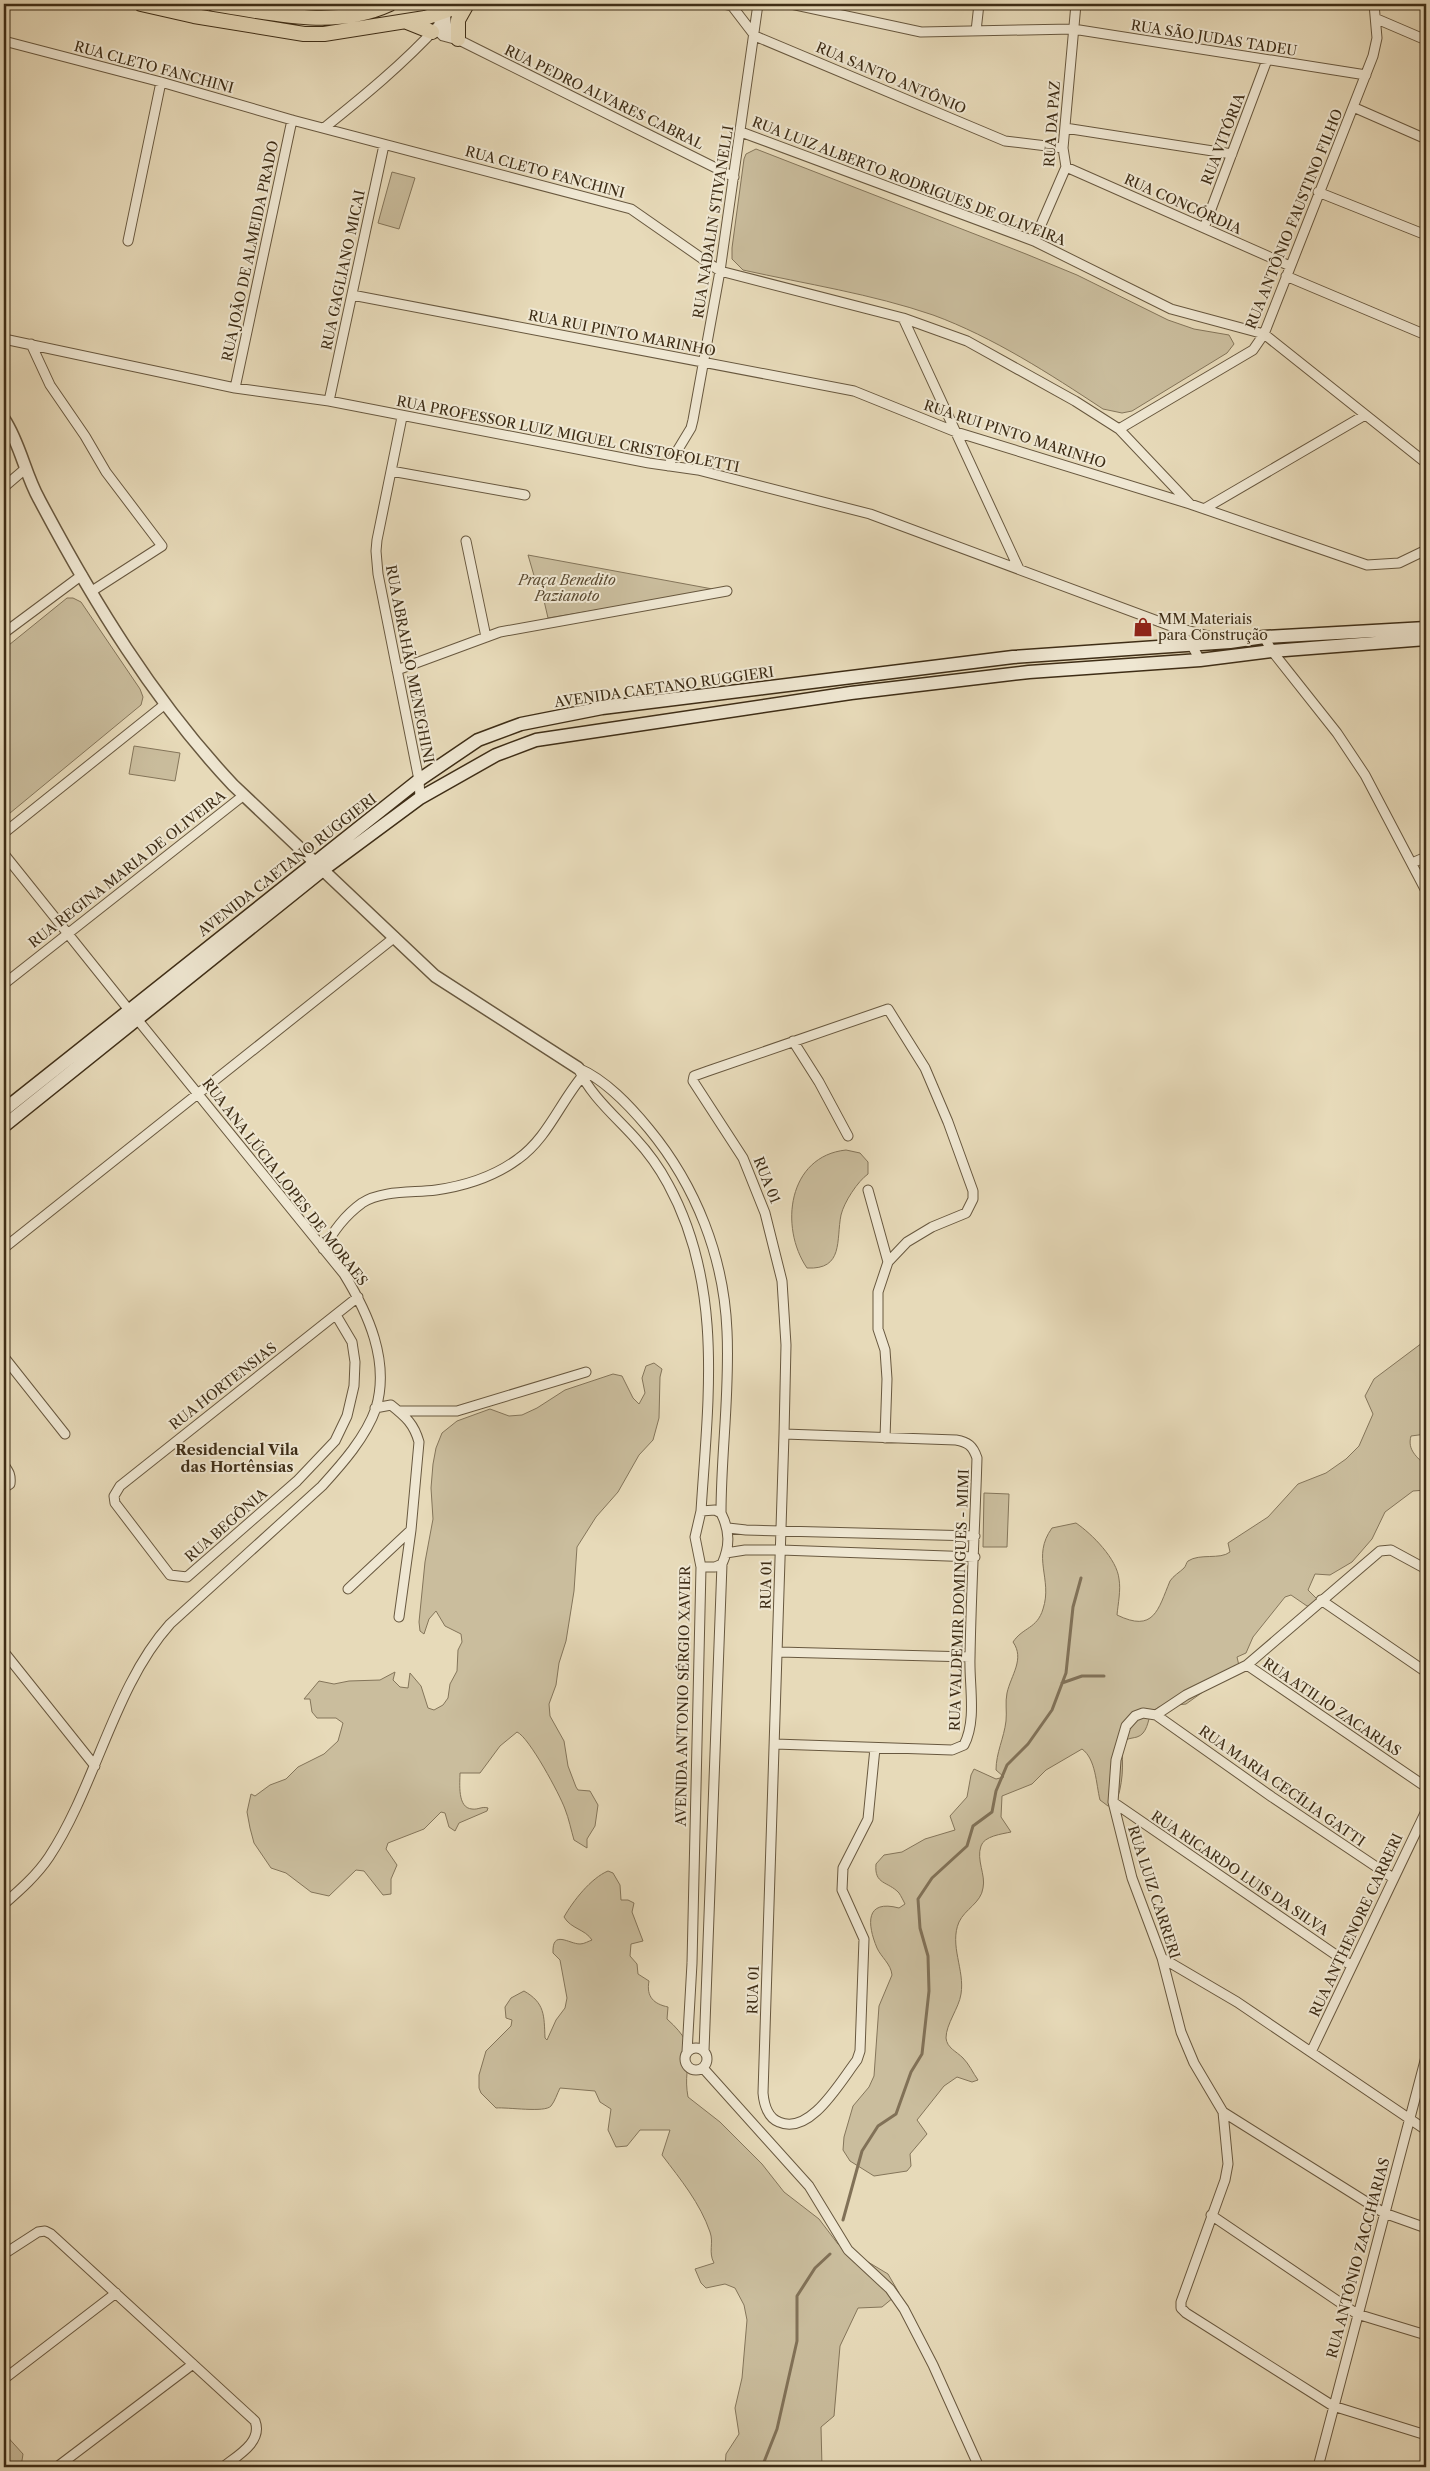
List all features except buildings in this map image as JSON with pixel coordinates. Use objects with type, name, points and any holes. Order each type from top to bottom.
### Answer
[{"type":"main road","points":[[141,4],[194,16],[304,34],[341,32],[404,21],[446,27],[458,20],[466,4]]},
{"type":"main road","points":[[214,4],[322,19],[360,14],[390,4]]},
{"type":"main road","points":[[446,27],[466,4]]},
{"type":"main road","points":[[404,21],[446,27]]},
{"type":"main road","name":"AVENIDA CAETANO RUGGIERI","points":[[4,1110],[133,1014],[320,864],[418,780],[478,740],[520,724],[602,708],[1013,658],[1230,642],[1264,637],[1426,628]]},
{"type":"main road","name":"AVENIDA CAETANO RUGGIERI","points":[[320,864],[420,798],[496,755],[536,740],[852,693],[1029,672],[1200,660],[1272,651],[1426,639]]},
{"type":"main road","name":"AVENIDA CAETANO RUGGIERI","points":[[4,1126],[133,1014]]},
{"type":"street","name":"RUA SANTO ANTÔNIO","points":[[731,4],[755,36],[1005,141],[1063,148]]},
{"type":"street","name":"RUA NADALIN STIVANELLI","points":[[668,466],[692,428],[720,271],[755,36],[758,4]]},
{"type":"street","name":"RUA SÃO JUDAS TADEU","points":[[791,4],[921,32],[1073,29],[1366,75]]},
{"type":"street","points":[[976,31],[979,4]]},
{"type":"street","name":"RUA DA PAZ","points":[[1034,241],[1066,168],[1063,148],[1076,4]]},
{"type":"street","name":"RUA ANTÔNIO FAUSTINO FILHO","points":[[1118,429],[1253,350],[1264,334],[1376,48],[1377,19],[1374,4]]},
{"type":"street","points":[[1377,19],[1426,40]]},
{"type":"street","points":[[324,128],[422,44],[446,27]]},
{"type":"street","name":"RUA PEDRO ALVARES CABRAL","points":[[446,27],[734,177]]},
{"type":"street","name":"RUA CLETO FANCHINI","points":[[4,42],[161,82],[384,145],[631,209],[720,271],[903,318],[967,341],[1075,400],[1118,429],[1190,504]]},
{"type":"street","name":"RUA VITÓRIA","points":[[1204,228],[1267,60]]},
{"type":"street","points":[[128,241],[161,82]]},
{"type":"street","points":[[1354,107],[1426,139]]},
{"type":"street","name":"RUA JOÃO DE ALMEIDA PRADO","points":[[235,388],[292,120]]},
{"type":"street","points":[[1065,128],[1232,154]]},
{"type":"street","name":"RUA LUIZ ALBERTO RODRIGUES DE OLIVEIRA","points":[[741,132],[1034,241],[1171,309],[1264,334],[1426,463]]},
{"type":"street","name":"RUA GAGLIANO MICAI","points":[[329,402],[384,145]]},
{"type":"street","name":"RUA CONCÓRDIA","points":[[1066,168],[1290,266]]},
{"type":"street","points":[[1318,192],[1426,235]]},
{"type":"street","points":[[1286,276],[1426,335]]},
{"type":"street","name":"RUA RUI PINTO MARINHO","points":[[352,295],[854,391],[956,432],[1190,504],[1367,565],[1399,563],[1426,550]]},
{"type":"street","points":[[903,318],[1019,569]]},
{"type":"street","name":"RUA PROFESSOR LUIZ MIGUEL CRISTOFOLETTI","points":[[4,339],[235,388],[329,402],[402,417],[698,470],[870,514],[1171,626],[1230,642]]},
{"type":"street","points":[[31,344],[50,385],[85,436],[106,472],[162,546],[92,591]]},
{"type":"street","points":[[1204,509],[1365,415]]},
{"type":"street","name":"RUA ABRAHÃO MENEGHINI","points":[[402,417],[376,551],[420,798]]},
{"type":"street","points":[[4,419],[38,498],[82,575],[164,705],[209,760],[442,981],[582,1072],[630,1107],[662,1144],[695,1199],[717,1258],[727,1332],[721,1513],[728,1528],[726,1553],[722,1564],[704,2051],[707,2062],[702,2068],[694,2070],[688,2066],[685,2059],[687,2052],[696,2048],[704,2051]]},
{"type":"street","points":[[4,487],[26,469]]},
{"type":"street","points":[[391,471],[525,495]]},
{"type":"street","points":[[466,541],[486,637]]},
{"type":"street","points":[[4,633],[82,575]]},
{"type":"street","points":[[397,670],[500,632],[727,591]]},
{"type":"street","name":"RUA PROFESSOR LUIZ MIGUEL CRISTOFOLETTI","points":[[1171,626],[1191,644],[1200,660]]},
{"type":"street","points":[[1264,637],[1272,651],[1310,696],[1342,740],[1364,775],[1426,891]]},
{"type":"street","points":[[4,833],[164,705]]},
{"type":"street","name":"RUA REGINA MARIA DE OLIVEIRA","points":[[4,984],[244,795]]},
{"type":"street","name":"RUA ANA LÚCIA LOPES DE MORAES","points":[[4,854],[344,1274],[358,1297],[376,1340],[380,1383],[376,1408],[357,1443],[322,1486],[170,1624],[156,1639],[122,1703],[96,1766],[67,1827],[48,1859],[23,1887],[4,1904]]},
{"type":"street","points":[[1412,864],[1426,857]]},
{"type":"street","points":[[4,1248],[395,936]]},
{"type":"street","points":[[784,1434],[885,1438],[887,1378],[885,1350],[878,1329],[878,1292],[888,1262],[907,1242],[932,1227],[960,1217],[970,1208],[973,1191],[948,1122],[925,1068],[890,1010],[793,1041],[819,1082],[848,1136]]},
{"type":"street","name":"RUA 01","points":[[793,1041],[694,1076],[694,1083],[743,1158],[765,1213],[782,1282],[786,1345],[782,1531],[763,2093],[767,2109],[777,2122],[795,2125],[812,2117],[857,2060],[860,2051],[864,1939],[842,1890],[843,1868],[868,1818],[875,1748]]},
{"type":"street","points":[[323,1249],[343,1219],[364,1202],[388,1194],[438,1189],[487,1177],[518,1159],[546,1129],[582,1072]]},
{"type":"street","name":"AVENIDA ANTONIO SÉRGIO XAVIER","points":[[582,1072],[604,1106],[637,1140],[668,1184],[692,1236],[704,1286],[709,1342],[701,1511],[695,1537],[701,1567],[692,1963],[687,2052]]},
{"type":"street","points":[[868,1190],[888,1262]]},
{"type":"street","name":"RUA HORTENSIAS","points":[[187,1577],[170,1575],[164,1569],[115,1503],[114,1496],[120,1486],[358,1297]]},
{"type":"street","name":"RUA BEGÔNIA","points":[[187,1577],[297,1481],[335,1441],[347,1416],[354,1386],[355,1362],[352,1342],[336,1315]]},
{"type":"street","points":[[4,1356],[65,1434]]},
{"type":"street","points":[[399,1411],[457,1412],[586,1372]]},
{"type":"street","points":[[376,1408],[391,1405],[408,1418],[415,1428],[419,1442],[411,1530],[399,1617]]},
{"type":"street","name":"RUA VALDEMIR DOMINGUES - MIMI","points":[[775,1744],[952,1750],[964,1745],[970,1729],[970,1657],[977,1458],[971,1446],[964,1441],[885,1438]]},
{"type":"street","points":[[4,1465],[10,1478],[10,1484],[4,1488]]},
{"type":"street","points":[[701,1511],[715,1510],[721,1513]]},
{"type":"street","points":[[728,1528],[975,1536]]},
{"type":"street","points":[[348,1589],[411,1530]]},
{"type":"street","points":[[726,1553],[745,1550],[781,1550],[975,1557]]},
{"type":"street","name":"RUA LUIZ CARRERI","points":[[1333,2406],[1181,2308],[1181,2302],[1225,2180],[1228,2164],[1223,2112],[1194,2063],[1181,2032],[1162,1958],[1132,1878],[1113,1802],[1116,1760],[1126,1726],[1135,1716],[1143,1713],[1156,1715],[1186,1695],[1247,1665],[1380,1551],[1391,1550],[1426,1569]]},
{"type":"street","points":[[701,1567],[715,1567],[722,1564]]},
{"type":"street","points":[[1321,1600],[1426,1672]]},
{"type":"street","points":[[4,1652],[96,1766]]},
{"type":"street","points":[[778,1652],[970,1657]]},
{"type":"street","name":"RUA ATILIO ZACARIAS","points":[[1247,1665],[1426,1787]]},
{"type":"street","name":"RUA MARIA CECÍLIA GATTI","points":[[1156,1715],[1272,1797],[1393,1878]]},
{"type":"street","name":"RUA RICARDO LUIS DA SILVA","points":[[1113,1802],[1352,1966]]},
{"type":"street","name":"RUA ANTHENORE CARRERI","points":[[1311,2052],[1426,1811]]},
{"type":"street","points":[[1162,1958],[1237,2002],[1426,2130]]},
{"type":"street","name":"RUA ANTÔNIO ZACCHARIAS","points":[[1318,2467],[1426,2057]]},
{"type":"street","points":[[702,2068],[809,2186],[848,2250],[890,2289],[904,2309],[933,2365],[979,2467]]},
{"type":"street","points":[[1223,2112],[1384,2213],[1426,2228]]},
{"type":"street","points":[[1211,2215],[1357,2314],[1426,2335]]},
{"type":"street","points":[[4,2254],[38,2232],[45,2231],[51,2234],[254,2421],[257,2430],[252,2443],[223,2467]]},
{"type":"street","points":[[4,2380],[116,2293]]},
{"type":"street","points":[[57,2467],[193,2364]]},
{"type":"street","points":[[1333,2406],[1426,2435]]},
{"type":"green space","points":[[756,149],[1077,275],[1168,320],[1194,329],[1229,335],[1234,344],[1227,353],[1132,411],[1122,413],[1103,409],[999,345],[933,315],[863,295],[743,270],[732,259],[732,248],[744,159],[746,154]]},
{"type":"green space","points":[[392,172],[415,178],[399,229],[378,223]]},
{"type":"green space","name":"Praça Benedito Pazianoto","points":[[528,555],[718,590],[548,618],[539,579],[535,579]]},
{"type":"green space","points":[[67,598],[73,598],[81,602],[140,689],[143,697],[141,705],[4,818],[4,649]]},
{"type":"green space","points":[[134,746],[180,753],[175,781],[129,774]]},
{"type":"green space","points":[[846,1150],[860,1153],[868,1162],[868,1174],[848,1198],[843,1210],[838,1243],[833,1259],[819,1267],[807,1268],[798,1251],[793,1233],[792,1214],[794,1196],[801,1179],[812,1165],[827,1155]]},
{"type":"green space","points":[[1426,1340],[1426,1434],[1411,1436],[1410,1445],[1414,1453],[1426,1466],[1426,1490],[1413,1491],[1385,1512],[1372,1539],[1352,1562],[1330,1575],[1315,1574],[1308,1590],[1319,1601],[1318,1606],[1307,1606],[1291,1595],[1285,1597],[1253,1637],[1246,1653],[1237,1657],[1240,1670],[1214,1684],[1186,1704],[1159,1707],[1151,1712],[1147,1727],[1143,1733],[1121,1744],[1122,1775],[1115,1805],[1108,1806],[1100,1800],[1093,1765],[1087,1753],[1082,1749],[1046,1770],[1032,1784],[1002,1796],[1001,1817],[1011,1832],[989,1838],[981,1846],[980,1857],[984,1883],[982,1893],[962,1917],[956,1931],[956,1949],[962,1985],[958,2005],[948,2027],[946,2038],[950,2047],[965,2060],[978,2080],[972,2082],[957,2077],[944,2086],[917,2120],[927,2134],[910,2154],[911,2166],[907,2171],[874,2176],[850,2161],[843,2150],[844,2137],[853,2106],[869,2087],[874,2076],[879,2006],[892,1975],[890,1967],[879,1951],[874,1939],[871,1930],[871,1916],[874,1910],[880,1907],[899,1908],[905,1904],[895,1889],[879,1879],[876,1864],[884,1855],[902,1852],[925,1839],[955,1830],[950,1816],[967,1797],[974,1769],[996,1779],[1004,1777],[996,1770],[996,1764],[1006,1721],[1007,1693],[1018,1655],[1013,1642],[1021,1633],[1034,1624],[1043,1609],[1046,1588],[1043,1549],[1052,1528],[1076,1523],[1089,1534],[1109,1555],[1117,1571],[1120,1588],[1117,1615],[1129,1620],[1147,1620],[1158,1609],[1170,1581],[1184,1568],[1188,1561],[1198,1557],[1221,1556],[1230,1552],[1228,1543],[1268,1517],[1298,1484],[1326,1473],[1346,1459],[1359,1446],[1373,1414],[1365,1396],[1374,1379]]},
{"type":"green space","points":[[654,1363],[662,1369],[660,1377],[659,1418],[653,1440],[639,1455],[618,1492],[596,1517],[577,1547],[574,1591],[566,1641],[559,1663],[556,1685],[549,1704],[550,1716],[564,1741],[568,1766],[576,1787],[578,1790],[590,1791],[598,1805],[595,1826],[587,1839],[587,1848],[574,1840],[565,1809],[551,1780],[529,1744],[517,1732],[500,1746],[480,1773],[460,1773],[460,1794],[464,1804],[467,1808],[472,1809],[488,1808],[487,1811],[459,1823],[455,1831],[449,1827],[445,1813],[441,1812],[424,1829],[388,1843],[386,1849],[397,1865],[391,1879],[391,1894],[383,1895],[364,1871],[356,1870],[329,1896],[311,1892],[286,1873],[271,1868],[254,1843],[247,1812],[251,1794],[255,1796],[270,1785],[286,1779],[298,1767],[324,1754],[338,1741],[343,1723],[336,1718],[317,1718],[312,1712],[310,1699],[304,1699],[319,1681],[334,1684],[349,1681],[380,1680],[395,1672],[393,1680],[400,1687],[408,1688],[410,1673],[421,1686],[428,1708],[434,1710],[443,1705],[448,1698],[450,1684],[457,1671],[458,1650],[462,1642],[461,1634],[445,1626],[436,1611],[429,1619],[424,1634],[420,1631],[419,1622],[425,1562],[433,1519],[431,1488],[433,1464],[436,1448],[442,1433],[457,1421],[490,1409],[509,1416],[522,1415],[565,1390],[613,1374],[622,1376],[633,1398],[639,1404],[645,1393],[642,1378],[646,1366]]},
{"type":"green space","points":[[984,1493],[1009,1494],[1007,1547],[983,1547]]},
{"type":"green space","points":[[608,1871],[613,1873],[620,1885],[621,1900],[628,1900],[634,1903],[632,1912],[643,1941],[631,1944],[630,1956],[637,1964],[638,1974],[649,1981],[648,1987],[652,1999],[668,2007],[667,2019],[678,2030],[688,2048],[688,2097],[720,2122],[762,2164],[784,2192],[819,2219],[838,2244],[888,2274],[899,2293],[882,2307],[858,2308],[840,2346],[834,2416],[821,2427],[822,2467],[725,2467],[726,2454],[739,2434],[735,2408],[742,2378],[747,2320],[744,2305],[735,2288],[725,2284],[706,2288],[701,2283],[695,2269],[714,2263],[711,2255],[711,2236],[706,2221],[695,2201],[662,2155],[670,2130],[640,2130],[627,2146],[616,2147],[608,2130],[611,2109],[600,2102],[595,2091],[560,2088],[551,2106],[542,2109],[526,2109],[496,2108],[481,2093],[479,2088],[479,2075],[486,2051],[511,2026],[512,2020],[506,2018],[505,2007],[511,1998],[524,1991],[536,2000],[542,2010],[545,2038],[547,2040],[556,2020],[565,2008],[567,1998],[560,1960],[553,1953],[553,1946],[555,1941],[558,1940],[580,1944],[592,1940],[586,1933],[570,1924],[564,1917],[583,1891],[595,1879]]},
{"type":"green space","points":[[4,2433],[23,2454],[21,2467],[4,2467]]},
{"type":"waterway","points":[[297,4],[315,6]]},
{"type":"waterway","points":[[843,2220],[862,2151],[878,2126],[896,2114],[911,2072],[922,2054],[929,1991],[928,1956],[920,1928],[918,1899],[932,1878],[967,1846],[973,1826],[992,1812],[996,1791],[1007,1765],[1028,1744],[1052,1710],[1066,1673],[1073,1607],[1081,1578]]},
{"type":"waterway","points":[[1062,1683],[1082,1676],[1104,1676]]},
{"type":"waterway","points":[[762,2467],[777,2429],[797,2341],[797,2296],[815,2268],[830,2254]]},
{"type":"place","name":"MM Materiais para Construção","points":[[1143,627]]},
{"type":"district","name":"Residencial Vila das Hortênsias","points":[[237,1458]]}]
